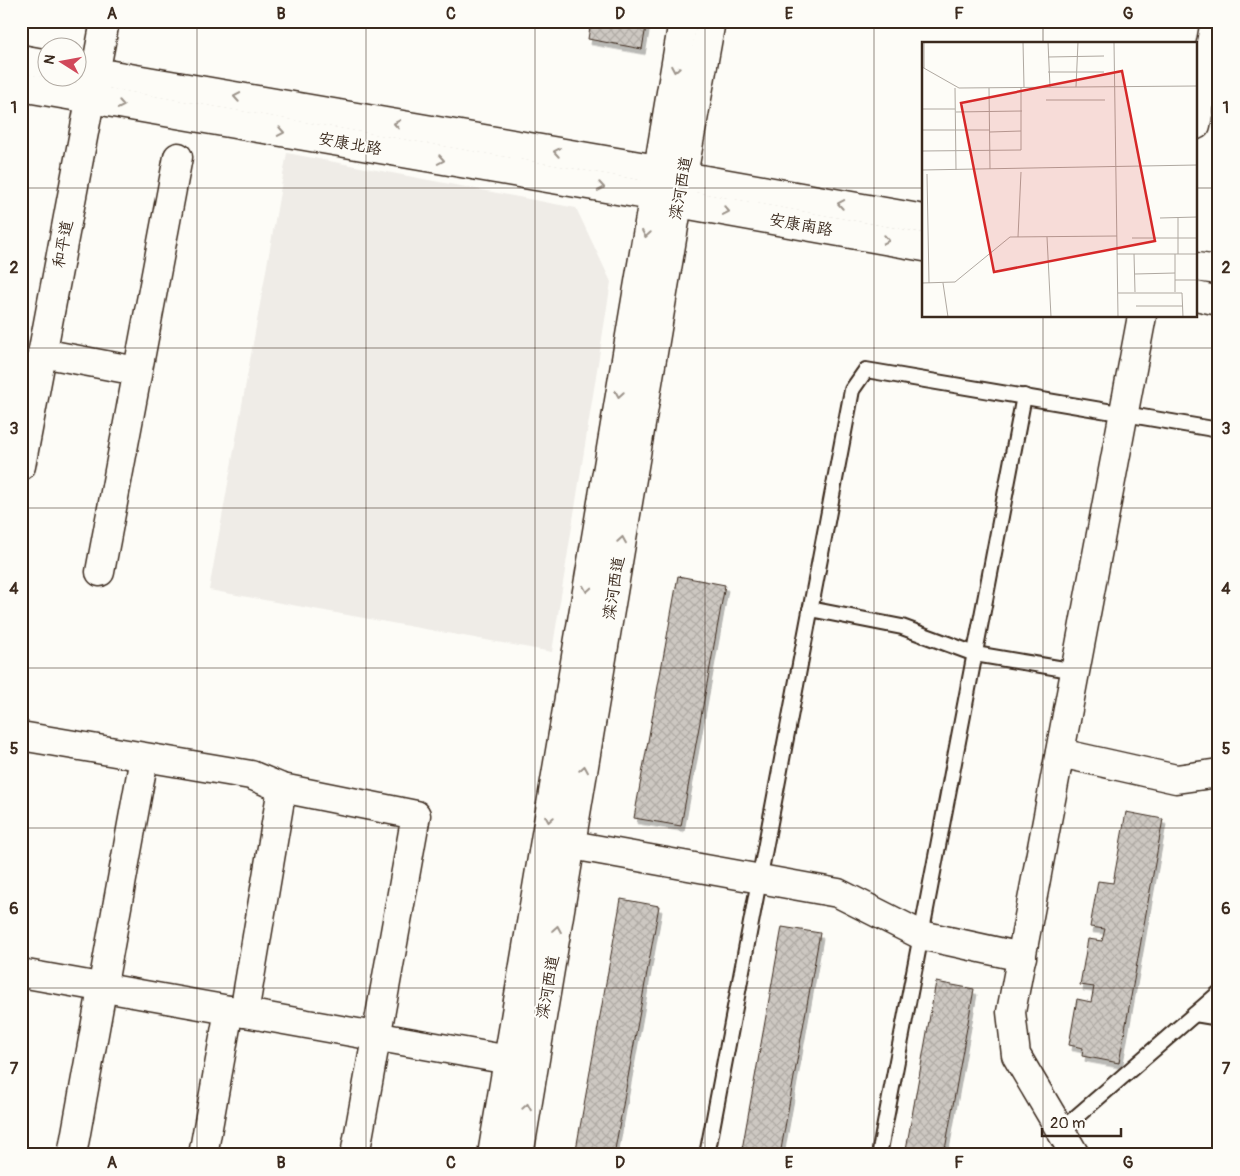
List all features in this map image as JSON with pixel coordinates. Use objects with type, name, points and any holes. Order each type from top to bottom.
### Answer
[{"type":"street","name":"和平道","points":[[88,66],[105,21]]},
{"type":"street","name":"滦河西道","points":[[492,1155],[652,196],[683,21]]},
{"type":"street","name":"滦河西道","points":[[519,1155],[678,203],[711,21]]},
{"type":"street","points":[[1198,114],[1215,21]]},
{"type":"street","points":[[21,59],[38,62]]},
{"type":"street","name":"安康北路","points":[[88,71],[657,169],[683,176]]},
{"type":"street","name":"和平道","points":[[21,466],[36,342],[90,100],[88,86]]},
{"type":"street","name":"安康北路","points":[[21,87],[652,196],[678,203]]},
{"type":"street","points":[[100,572],[178,157]]},
{"type":"street","name":"安康南路","points":[[683,176],[922,219]]},
{"type":"street","name":"安康南路","points":[[678,203],[922,247]]},
{"type":"street","points":[[1198,267],[1219,270]]},
{"type":"street","points":[[1198,296],[1219,301]]},
{"type":"street","points":[[1075,1155],[1016,1055],[1011,1012],[1142,318]]},
{"type":"street","points":[[36,342],[138,372]]},
{"type":"street","points":[[21,736],[251,775],[282,788],[416,815],[355,1155]]},
{"type":"street","points":[[1060,753],[1176,779],[1219,773]]},
{"type":"street","points":[[72,1155],[144,758]]},
{"type":"street","points":[[203,1155],[236,1012],[282,788]]},
{"type":"street","points":[[572,845],[838,893],[921,936],[1022,957]]},
{"type":"street","points":[[21,973],[509,1060]]},
{"type":"lane","points":[[707,1155],[852,390],[866,370],[1219,430]]},
{"type":"lane","points":[[879,1155],[1024,396]]},
{"type":"lane","points":[[810,609],[902,627],[975,654],[1076,671]]},
{"type":"lane","points":[[1061,1130],[1219,993]]},
{"type":"lane","points":[[1195,1014],[1219,1018]]},
{"type":"shaded area","points":[[287,153],[576,208],[611,282],[552,652],[209,590]]},
{"type":"building","points":[[591,21],[647,21],[642,49],[588,39]]},
{"type":"building","points":[[678,576],[725,585],[681,826],[634,818]]},
{"type":"building","points":[[1126,812],[1163,819],[1119,1063],[1082,1056],[1083,1048],[1069,1045],[1077,999],[1091,1002],[1094,987],[1080,985],[1088,939],[1102,941],[1105,929],[1090,927],[1098,881],[1113,883]]},
{"type":"building","points":[[621,899],[659,906],[614,1155],[575,1155]]},
{"type":"building","points":[[782,927],[820,933],[780,1155],[741,1155]]},
{"type":"building","points":[[936,982],[974,989],[944,1155],[905,1155]]}]
